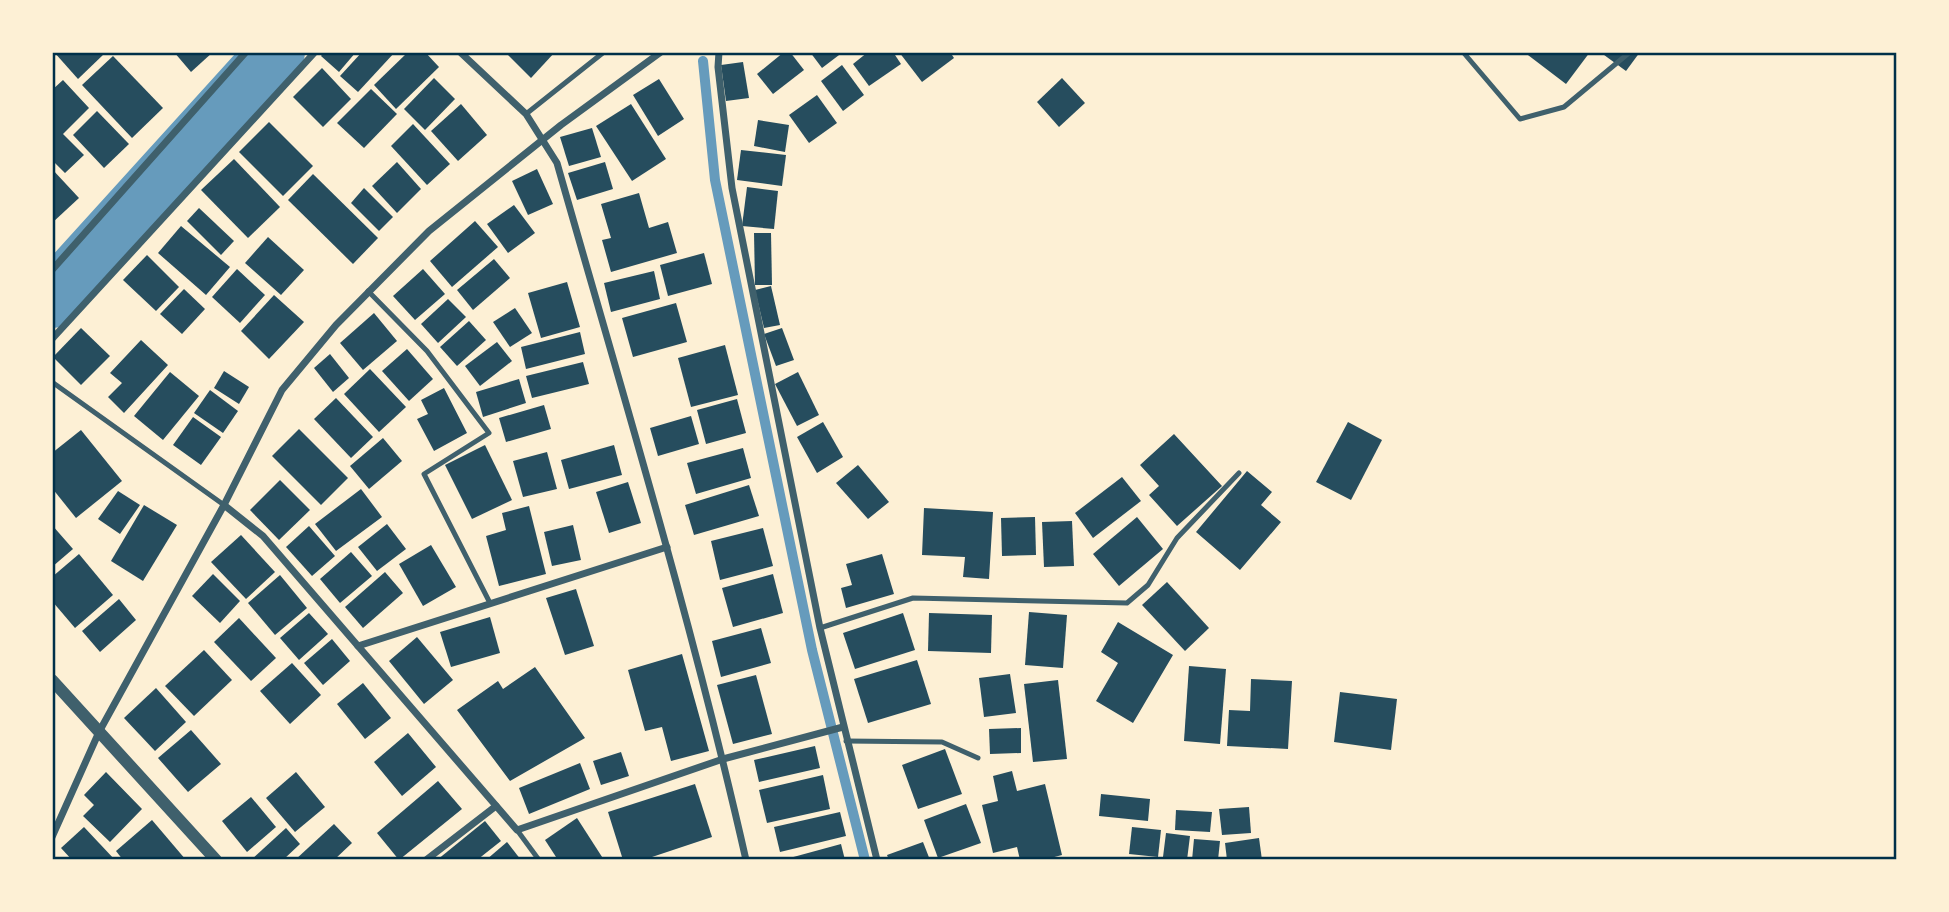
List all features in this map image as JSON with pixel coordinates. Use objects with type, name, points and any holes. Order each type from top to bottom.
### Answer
[{"type":"street","points":[[52,270],[246,52]]},
{"type":"street","points":[[52,339],[315,52]]},
{"type":"street","points":[[460,52],[526,114],[557,163],[667,547],[723,759],[746,859]]},
{"type":"street","points":[[52,836],[99,732],[224,505],[282,390],[368,291],[429,231],[544,139],[661,52]]},
{"type":"street","points":[[719,52],[718,67],[732,188],[839,728],[846,741],[877,859]]},
{"type":"street","points":[[224,505],[263,536],[517,830],[723,759],[839,728]]},
{"type":"street","points":[[358,646],[667,547]]},
{"type":"street","points":[[52,680],[216,859]]},
{"type":"street","points":[[426,859],[496,806]]},
{"type":"lane","points":[[526,114],[604,52]]},
{"type":"lane","points":[[1463,52],[1520,119],[1564,107],[1630,52]]},
{"type":"lane","points":[[368,291],[427,351],[489,433],[424,474],[490,603]]},
{"type":"lane","points":[[52,382],[224,505]]},
{"type":"lane","points":[[820,628],[913,598],[1127,603],[1148,585],[1177,538],[1239,473]]},
{"type":"lane","points":[[846,741],[942,741],[978,758]]},
{"type":"lane","points":[[517,830],[539,859]]},
{"type":"building","points":[[54,52],[103,52],[104,54],[78,79]]},
{"type":"building","points":[[174,52],[213,52],[191,72]]},
{"type":"building","points":[[324,52],[356,52],[339,72],[321,56]]},
{"type":"building","points":[[362,52],[395,52],[358,92],[340,76]]},
{"type":"building","points":[[408,52],[425,52],[439,67],[396,109],[374,85]]},
{"type":"building","points":[[505,52],[555,52],[531,78]]},
{"type":"building","points":[[784,52],[790,52],[804,70],[773,94],[757,74]]},
{"type":"building","points":[[810,52],[843,52],[822,68]]},
{"type":"building","points":[[868,52],[893,52],[901,64],[869,86],[853,64]]},
{"type":"building","points":[[899,52],[950,52],[954,58],[922,82]]},
{"type":"building","points":[[1524,52],[1590,52],[1566,84]]},
{"type":"building","points":[[1600,52],[1640,52],[1626,71]]},
{"type":"building","points":[[113,56],[163,108],[132,138],[82,85]]},
{"type":"building","points":[[743,62],[749,98],[726,101],[721,65]]},
{"type":"building","points":[[842,65],[864,95],[843,111],[821,81]]},
{"type":"building","points":[[322,68],[351,99],[323,127],[293,97]]},
{"type":"building","points":[[434,78],[455,99],[425,130],[404,109]]},
{"type":"building","points":[[1062,78],[1085,103],[1059,127],[1037,102]]},
{"type":"building","points":[[659,79],[684,119],[658,136],[633,95]]},
{"type":"building","points":[[63,80],[89,108],[63,134],[84,155],[65,173],[52,160],[52,90]]},
{"type":"building","points":[[371,89],[397,114],[364,148],[337,123]]},
{"type":"building","points":[[817,95],[837,123],[809,143],[789,115]]},
{"type":"building","points":[[461,104],[487,135],[458,161],[431,131]]},
{"type":"building","points":[[631,104],[666,159],[632,181],[596,126]]},
{"type":"building","points":[[97,111],[129,144],[104,168],[73,135]]},
{"type":"building","points":[[758,120],[789,125],[785,152],[754,146]]},
{"type":"building","points":[[269,122],[313,166],[283,196],[239,152]]},
{"type":"building","points":[[413,124],[450,164],[427,185],[391,146]]},
{"type":"building","points":[[592,128],[601,157],[569,166],[560,137]]},
{"type":"building","points":[[741,150],[786,155],[782,186],[737,180]]},
{"type":"building","points":[[234,159],[280,207],[248,238],[201,190]]},
{"type":"building","points":[[397,162],[421,189],[397,213],[372,186]]},
{"type":"building","points":[[605,162],[613,189],[577,200],[568,173]]},
{"type":"building","points":[[52,169],[79,198],[52,223]]},
{"type":"building","points":[[537,169],[553,204],[528,215],[512,181]]},
{"type":"building","points":[[313,174],[378,238],[353,264],[288,200]]},
{"type":"building","points":[[747,187],[778,191],[774,229],[742,226]]},
{"type":"building","points":[[364,188],[393,217],[379,231],[351,203]]},
{"type":"building","points":[[639,193],[649,228],[668,222],[677,253],[611,272],[602,240],[611,238],[601,204]]},
{"type":"building","points":[[514,205],[535,233],[508,253],[487,224]]},
{"type":"building","points":[[199,208],[234,241],[221,255],[187,221]]},
{"type":"building","points":[[475,221],[498,247],[452,287],[430,261]]},
{"type":"building","points":[[181,226],[230,267],[206,295],[158,253]]},
{"type":"building","points":[[754,233],[771,233],[772,285],[755,285]]},
{"type":"building","points":[[268,237],[304,270],[281,295],[245,263]]},
{"type":"building","points":[[704,253],[712,284],[668,296],[660,265]]},
{"type":"building","points":[[147,255],[179,287],[156,311],[123,280]]},
{"type":"building","points":[[494,259],[510,278],[473,310],[457,290]]},
{"type":"building","points":[[237,269],[265,295],[240,323],[212,297]]},
{"type":"building","points":[[423,269],[445,294],[415,320],[393,296]]},
{"type":"building","points":[[654,271],[660,299],[611,312],[604,283]]},
{"type":"building","points":[[567,282],[580,327],[541,338],[528,293]]},
{"type":"building","points":[[771,286],[780,325],[764,328],[755,290]]},
{"type":"building","points":[[184,289],[205,309],[182,334],[160,314]]},
{"type":"building","points":[[274,295],[304,322],[269,359],[241,331]]},
{"type":"building","points":[[448,299],[466,317],[438,343],[421,324]]},
{"type":"building","points":[[676,303],[687,342],[633,357],[622,318]]},
{"type":"building","points":[[515,308],[532,333],[510,347],[493,322]]},
{"type":"building","points":[[374,313],[397,341],[363,370],[340,343]]},
{"type":"building","points":[[469,321],[486,340],[457,366],[440,347]]},
{"type":"building","points":[[81,328],[110,356],[81,385],[53,357]]},
{"type":"building","points":[[782,328],[794,360],[776,366],[764,334]]},
{"type":"building","points":[[580,332],[585,354],[526,369],[521,347]]},
{"type":"building","points":[[141,340],[168,365],[124,413],[108,397],[122,383],[110,373]]},
{"type":"building","points":[[497,342],[512,361],[480,386],[465,366]]},
{"type":"building","points":[[725,345],[738,395],[691,407],[678,358]]},
{"type":"building","points":[[407,349],[433,379],[409,401],[382,371]]},
{"type":"building","points":[[330,354],[349,378],[333,392],[314,368]]},
{"type":"building","points":[[583,362],[589,384],[532,398],[526,376]]},
{"type":"building","points":[[370,369],[406,407],[379,432],[344,394]]},
{"type":"building","points":[[224,371],[249,387],[239,404],[214,388]]},
{"type":"building","points":[[170,372],[199,396],[163,440],[134,416]]},
{"type":"building","points":[[798,372],[819,415],[797,426],[775,384]]},
{"type":"building","points":[[519,379],[526,403],[483,417],[476,392]]},
{"type":"building","points":[[444,388],[467,433],[434,451],[417,419],[428,414],[421,400]]},
{"type":"building","points":[[210,390],[238,411],[223,433],[194,413]]},
{"type":"building","points":[[336,398],[373,437],[351,458],[314,419]]},
{"type":"building","points":[[737,399],[746,433],[706,444],[697,410]]},
{"type":"building","points":[[544,405],[551,429],[506,442],[499,418]]},
{"type":"building","points":[[691,416],[699,444],[658,456],[650,428]]},
{"type":"building","points":[[193,417],[221,437],[201,465],[173,445]]},
{"type":"building","points":[[823,422],[843,457],[817,473],[797,437]]},
{"type":"building","points":[[1348,422],[1382,440],[1351,500],[1316,482]]},
{"type":"building","points":[[299,429],[348,478],[321,505],[272,456]]},
{"type":"building","points":[[81,430],[122,481],[76,518],[52,488],[52,453]]},
{"type":"building","points":[[1174,434],[1222,486],[1177,526],[1149,495],[1159,486],[1140,465]]},
{"type":"building","points":[[383,438],[402,461],[369,489],[350,466]]},
{"type":"building","points":[[485,445],[512,500],[472,519],[445,465]]},
{"type":"building","points":[[614,445],[622,475],[569,489],[561,460]]},
{"type":"building","points":[[743,448],[751,478],[696,494],[687,463]]},
{"type":"building","points":[[547,452],[557,489],[523,497],[513,461]]},
{"type":"building","points":[[858,465],[889,502],[868,519],[836,483]]},
{"type":"building","points":[[1247,471],[1272,492],[1261,505],[1281,522],[1240,570],[1196,532]]},
{"type":"building","points":[[1122,477],[1141,501],[1093,538],[1075,513]]},
{"type":"building","points":[[280,480],[310,510],[279,540],[250,510]]},
{"type":"building","points":[[628,482],[641,523],[609,533],[596,492]]},
{"type":"building","points":[[749,485],[759,516],[694,535],[685,505]]},
{"type":"building","points":[[361,489],[382,517],[336,551],[315,524]]},
{"type":"building","points":[[118,491],[140,505],[120,534],[98,519]]},
{"type":"building","points":[[144,505],[177,525],[143,581],[111,561]]},
{"type":"building","points":[[529,506],[546,574],[499,586],[486,536],[506,530],[502,513]]},
{"type":"building","points":[[924,508],[993,512],[989,579],[963,577],[965,557],[922,555]]},
{"type":"building","points":[[1035,517],[1036,555],[1002,556],[1001,518]]},
{"type":"building","points":[[1137,517],[1163,549],[1119,586],[1093,554]]},
{"type":"building","points":[[1072,521],[1074,566],[1044,567],[1042,522]]},
{"type":"building","points":[[387,524],[406,549],[377,571],[358,547]]},
{"type":"building","points":[[52,525],[73,549],[52,567]]},
{"type":"building","points":[[573,525],[581,560],[552,566],[544,532]]},
{"type":"building","points":[[309,526],[335,556],[312,576],[286,547]]},
{"type":"building","points":[[763,528],[773,566],[720,580],[711,541]]},
{"type":"building","points":[[241,535],[275,572],[246,599],[211,562]]},
{"type":"building","points":[[431,545],[456,587],[423,606],[399,564]]},
{"type":"building","points":[[351,552],[372,576],[340,603],[320,579]]},
{"type":"building","points":[[79,554],[113,595],[75,628],[52,601],[52,577]]},
{"type":"building","points":[[882,554],[894,594],[846,608],[841,588],[852,585],[846,564]]},
{"type":"building","points":[[385,572],[403,593],[363,628],[345,607]]},
{"type":"building","points":[[213,574],[240,601],[220,623],[192,596]]},
{"type":"building","points":[[773,574],[783,613],[733,627],[722,588]]},
{"type":"building","points":[[280,575],[307,608],[275,635],[248,603]]},
{"type":"building","points":[[1167,582],[1209,628],[1185,651],[1142,605]]},
{"type":"building","points":[[576,589],[594,646],[565,655],[546,598]]},
{"type":"building","points":[[119,599],[136,620],[100,652],[82,631]]},
{"type":"building","points":[[1029,612],[1067,615],[1063,668],[1025,665]]},
{"type":"building","points":[[309,613],[328,634],[299,660],[280,638]]},
{"type":"building","points":[[903,613],[915,650],[855,669],[843,633]]},
{"type":"building","points":[[929,613],[992,615],[991,653],[928,651]]},
{"type":"building","points":[[490,617],[500,653],[451,667],[440,632]]},
{"type":"building","points":[[239,618],[276,658],[251,681],[214,642]]},
{"type":"building","points":[[1118,622],[1173,655],[1133,723],[1096,701],[1118,663],[1101,652]]},
{"type":"building","points":[[761,628],[771,663],[721,677],[712,641]]},
{"type":"building","points":[[417,637],[453,680],[424,704],[389,661]]},
{"type":"building","points":[[332,639],[350,661],[323,685],[304,663]]},
{"type":"building","points":[[204,650],[232,680],[194,716],[165,686]]},
{"type":"building","points":[[682,654],[709,751],[671,761],[662,727],[645,731],[628,670]]},
{"type":"building","points":[[917,660],[931,704],[868,723],[854,679]]},
{"type":"building","points":[[292,663],[321,695],[290,724],[260,691]]},
{"type":"building","points":[[1189,666],[1226,669],[1220,744],[1184,741]]},
{"type":"building","points":[[535,667],[585,738],[510,781],[457,710],[498,681],[503,689]]},
{"type":"building","points":[[1010,674],[1016,713],[984,717],[979,678]]},
{"type":"building","points":[[756,675],[772,734],[733,744],[717,685]]},
{"type":"building","points":[[1251,679],[1292,681],[1288,749],[1227,746],[1229,710],[1250,711]]},
{"type":"building","points":[[1058,680],[1067,759],[1033,762],[1024,684]]},
{"type":"building","points":[[363,683],[391,718],[365,739],[337,704]]},
{"type":"building","points":[[156,688],[186,722],[155,751],[124,718]]},
{"type":"building","points":[[1340,692],[1397,699],[1391,750],[1334,742]]},
{"type":"building","points":[[1021,728],[1021,753],[990,754],[989,729]]},
{"type":"building","points":[[191,730],[221,764],[188,792],[158,758]]},
{"type":"building","points":[[408,733],[436,767],[402,796],[374,762]]},
{"type":"building","points":[[815,746],[820,768],[759,782],[754,760]]},
{"type":"building","points":[[945,749],[962,794],[918,809],[902,765]]},
{"type":"building","points":[[621,752],[629,776],[601,785],[593,761]]},
{"type":"building","points":[[580,763],[590,789],[529,814],[519,788]]},
{"type":"building","points":[[1012,771],[1017,791],[1045,784],[1062,855],[1043,860],[1020,860],[1017,847],[993,853],[982,805],[998,801],[993,776]]},
{"type":"building","points":[[106,772],[142,809],[110,842],[83,816],[94,805],[84,795]]},
{"type":"building","points":[[296,772],[325,807],[295,832],[266,798]]},
{"type":"building","points":[[823,775],[830,809],[767,823],[759,790]]},
{"type":"building","points":[[438,781],[462,809],[399,860],[377,833]]},
{"type":"building","points":[[695,784],[712,837],[643,860],[623,860],[608,812]]},
{"type":"building","points":[[1101,794],[1150,799],[1148,821],[1099,816]]},
{"type":"building","points":[[251,797],[276,827],[247,852],[222,821]]},
{"type":"building","points":[[966,804],[981,843],[938,858],[924,820]]},
{"type":"building","points":[[1249,807],[1251,833],[1222,835],[1219,809]]},
{"type":"building","points":[[1176,810],[1212,812],[1210,832],[1175,830]]},
{"type":"building","points":[[840,812],[846,836],[780,852],[774,827]]},
{"type":"building","points":[[577,818],[604,860],[558,860],[545,840]]},
{"type":"building","points":[[152,820],[186,860],[123,860],[116,851]]},
{"type":"building","points":[[485,821],[501,841],[477,860],[437,860]]},
{"type":"building","points":[[334,824],[352,843],[334,860],[295,860]]},
{"type":"building","points":[[84,827],[115,860],[72,860],[61,848]]},
{"type":"building","points":[[1132,827],[1161,830],[1158,857],[1129,854]]},
{"type":"building","points":[[286,828],[300,844],[283,860],[251,860]]},
{"type":"building","points":[[1166,833],[1190,836],[1187,860],[1163,857]]},
{"type":"building","points":[[1259,838],[1262,860],[1227,860],[1225,843]]},
{"type":"building","points":[[1194,839],[1220,841],[1218,860],[1192,860]]},
{"type":"building","points":[[507,842],[521,860],[486,860]]},
{"type":"building","points":[[923,842],[930,860],[889,860],[887,855]]},
{"type":"building","points":[[841,844],[845,860],[786,860],[786,859]]},
{"type":"waterway","points":[[52,299],[276,52]]},
{"type":"waterway","points":[[703,61],[715,180],[812,650],[865,860]]}]
